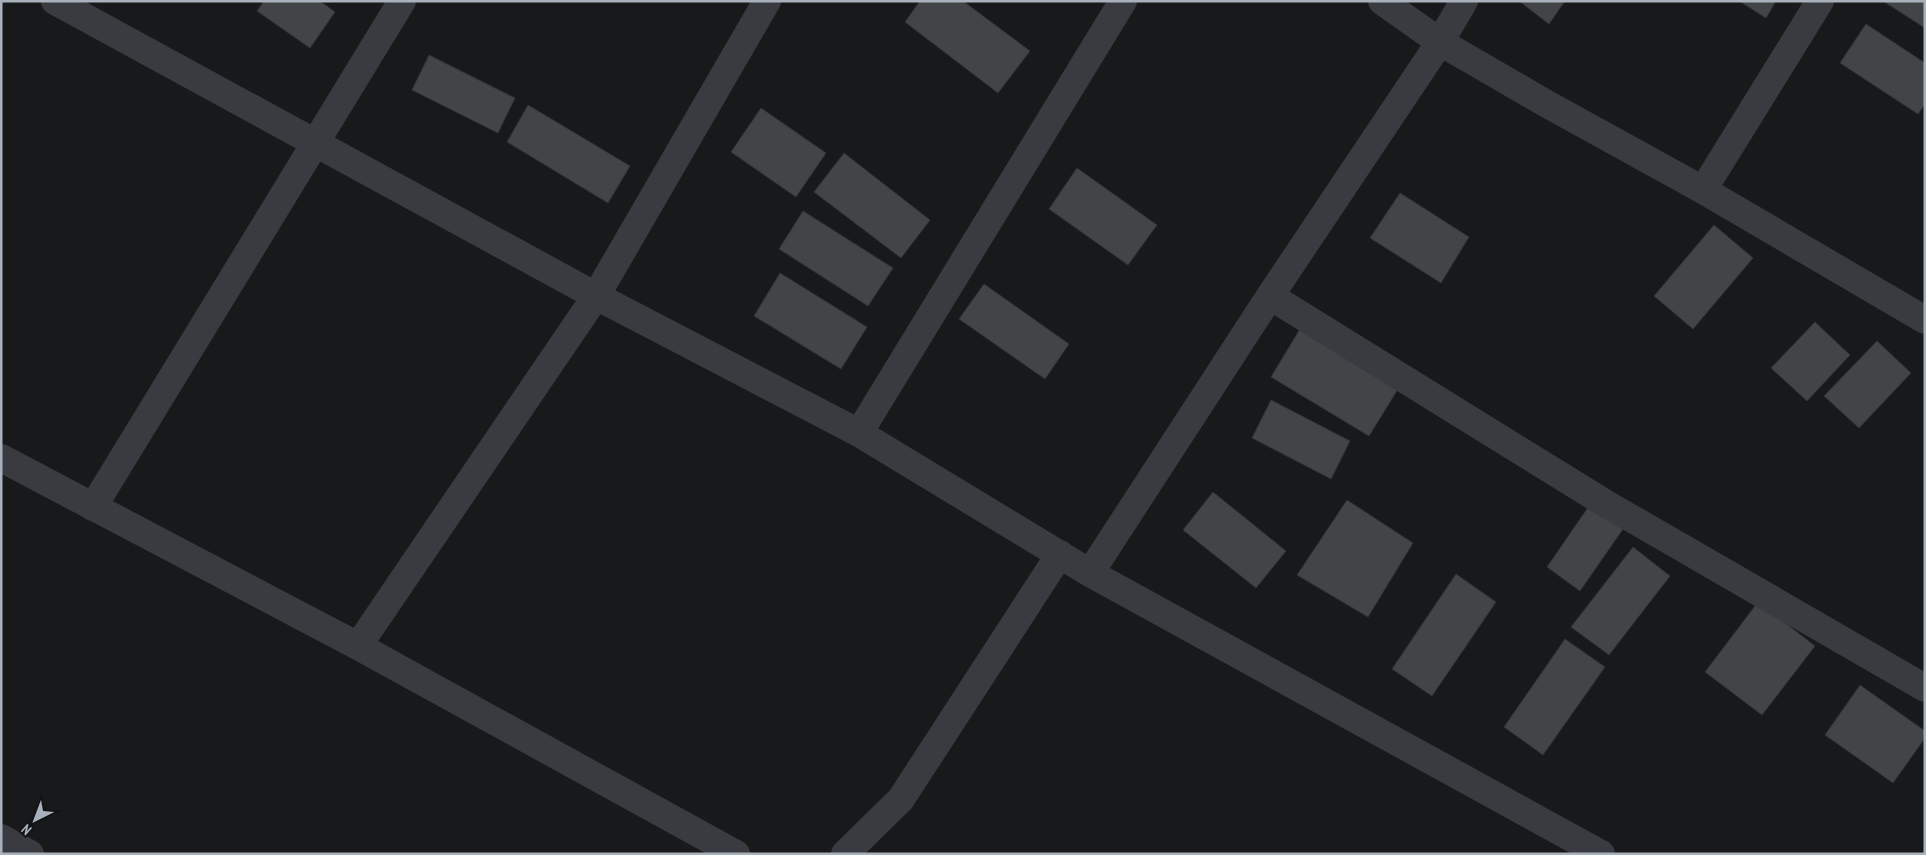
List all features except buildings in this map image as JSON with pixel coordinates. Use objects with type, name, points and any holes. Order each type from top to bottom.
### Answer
[{"type":"street","points":[[55,1],[596,296],[859,433],[1090,573],[1601,854]]},
{"type":"street","points":[[93,507],[402,1]]},
{"type":"street","points":[[358,646],[596,296],[766,1]]},
{"type":"street","points":[[859,433],[1123,1]]},
{"type":"street","points":[[1382,1],[1440,42],[1547,104],[1703,190],[1925,320]]},
{"type":"street","points":[[1090,573],[1270,296],[1440,42],[1464,1]]},
{"type":"street","points":[[1703,190],[1820,1]]},
{"type":"street","points":[[1270,296],[1603,502],[1925,688]]},
{"type":"street","points":[[1,458],[358,646],[736,854]]},
{"type":"street","points":[[845,854],[900,799],[1060,554]]},
{"type":"street","points":[[1,838],[30,854]]}]
